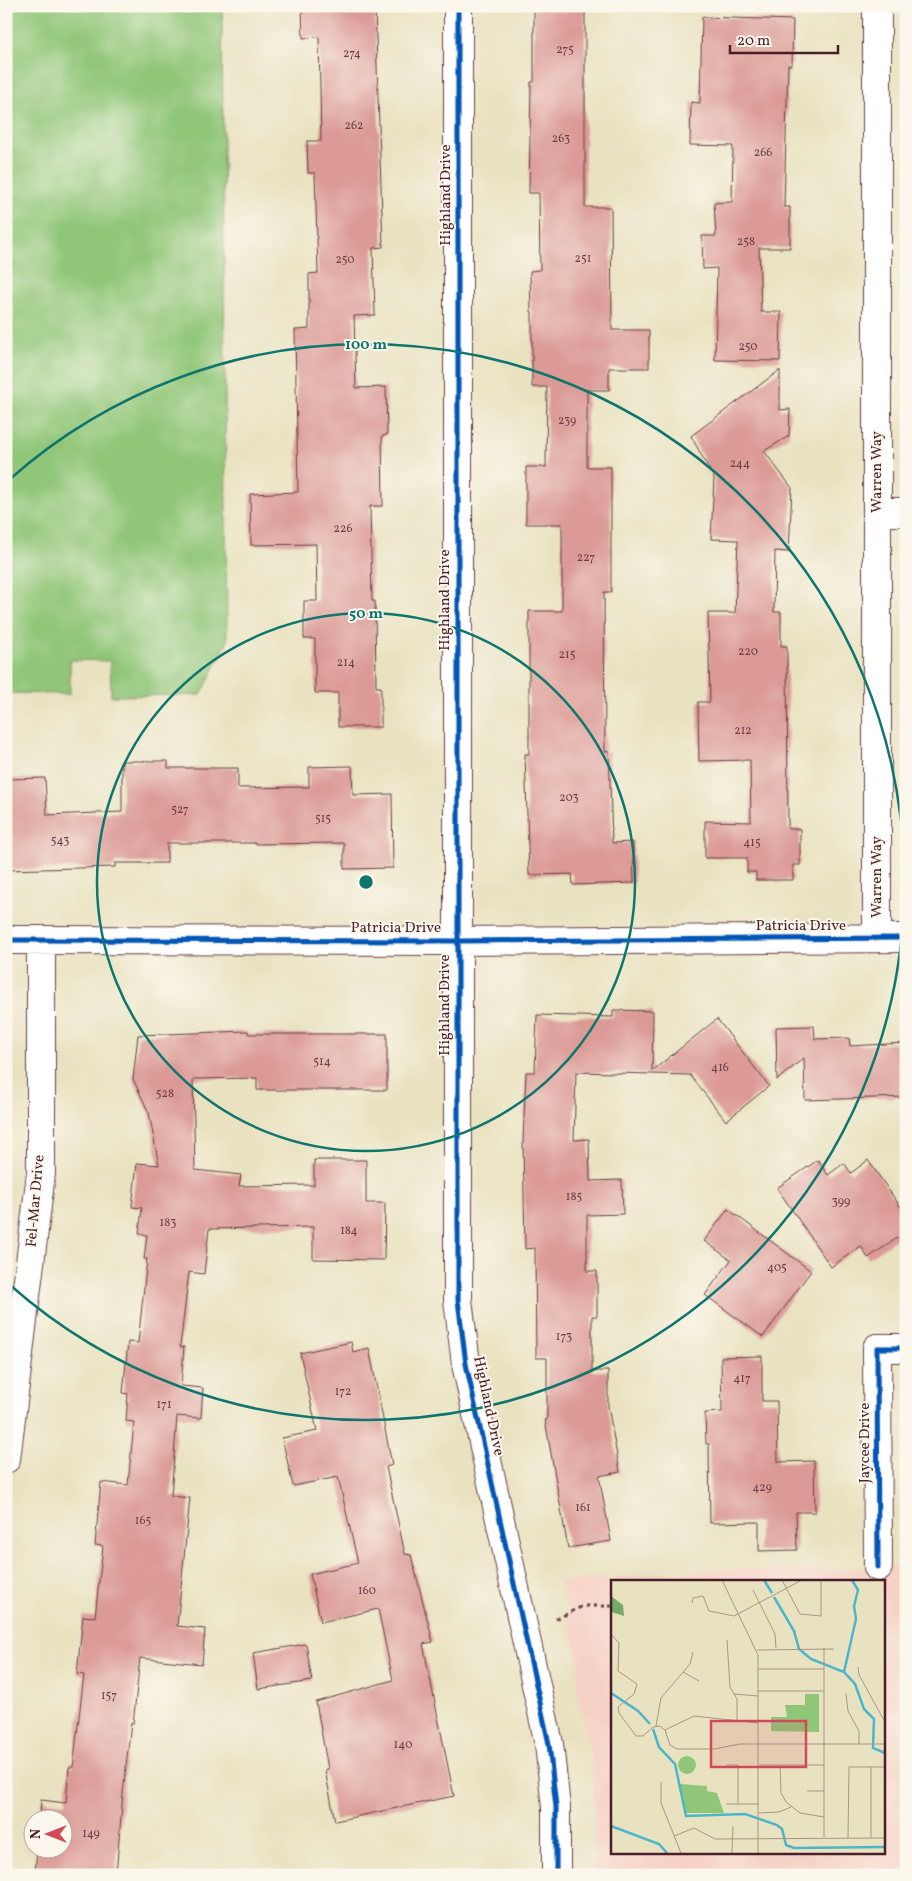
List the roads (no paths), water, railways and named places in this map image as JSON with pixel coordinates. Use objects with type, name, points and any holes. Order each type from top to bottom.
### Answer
[{"type":"street","name":"Highland Drive","points":[[458,6],[458,1300],[466,1364],[549,1744],[556,1807],[556,1875]]},
{"type":"street","name":"Warren Way","points":[[877,6],[877,938]]},
{"type":"street","points":[[877,512],[906,512]]},
{"type":"street","name":"Patricia Drive","points":[[6,940],[458,941],[906,938]]},
{"type":"street","name":"Fel-Mar Drive","points":[[6,1459],[12,1358],[41,1173],[41,940]]},
{"type":"street","name":"Jaycee Drive","points":[[878,1567],[877,1348],[906,1348]]}]
